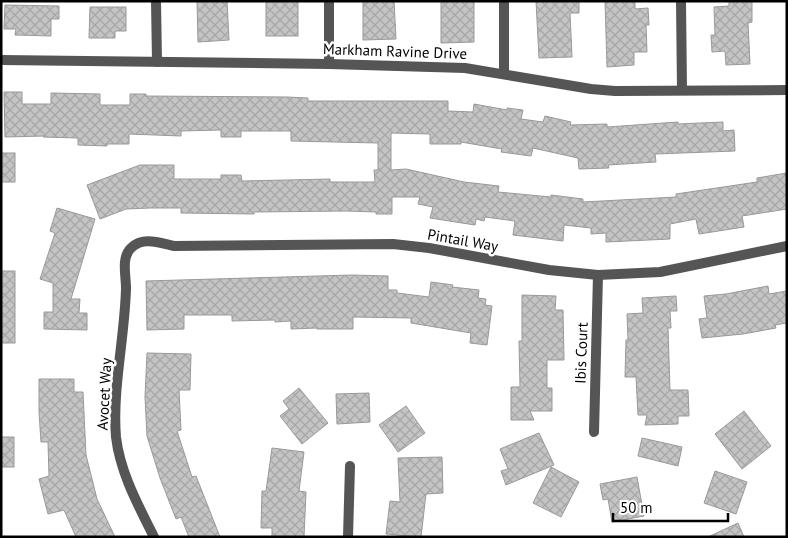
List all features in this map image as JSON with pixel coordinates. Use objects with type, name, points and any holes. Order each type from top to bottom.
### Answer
[{"type":"street","points":[[156,1],[157,62]]},
{"type":"street","points":[[329,1],[329,64]]},
{"type":"street","points":[[504,1],[504,74]]},
{"type":"street","points":[[681,1],[682,90]]},
{"type":"street","name":"Markham Ravine Drive","points":[[1,60],[329,64],[465,68],[591,89],[615,91],[787,90]]},
{"type":"street","name":"Pintail Way","points":[[132,247],[147,240],[174,246],[393,244],[429,248],[549,270],[598,275],[660,272],[787,246]]},
{"type":"street","name":"Avocet Way","points":[[132,247],[125,258],[126,288],[116,408],[116,437],[131,491],[154,537]]},
{"type":"street","name":"Ibis Court","points":[[594,432],[598,275]]},
{"type":"street","points":[[348,537],[350,466]]},
{"type":"building","points":[[197,1],[227,1],[229,40],[198,42]]},
{"type":"building","points":[[266,1],[298,1],[298,36],[266,36]]},
{"type":"building","points":[[363,1],[394,1],[396,39],[363,40]]},
{"type":"building","points":[[441,1],[474,1],[474,42],[441,43]]},
{"type":"building","points":[[536,1],[579,1],[579,13],[570,13],[572,57],[539,58]]},
{"type":"building","points":[[605,1],[635,1],[635,9],[648,8],[649,25],[646,25],[647,52],[634,52],[634,65],[607,67]]},
{"type":"building","points":[[729,1],[752,1],[752,22],[748,23],[750,64],[726,65],[725,51],[712,52],[711,35],[715,35],[714,7],[729,6]]},
{"type":"building","points":[[5,5],[59,6],[59,19],[51,19],[51,36],[15,35],[16,29],[4,29]]},
{"type":"building","points":[[90,7],[126,7],[126,31],[115,31],[115,38],[89,38]]},
{"type":"building","points":[[4,92],[22,92],[22,104],[51,104],[51,93],[100,94],[100,105],[130,105],[130,94],[146,94],[146,96],[287,97],[308,98],[308,101],[448,101],[448,111],[473,112],[474,104],[507,110],[507,108],[523,110],[521,119],[543,122],[545,116],[571,122],[570,125],[607,124],[607,127],[678,122],[678,124],[723,122],[723,131],[734,130],[735,151],[655,154],[656,162],[608,165],[609,168],[579,169],[578,158],[533,148],[531,156],[501,152],[502,149],[461,142],[461,144],[430,144],[430,134],[391,133],[391,170],[406,169],[464,182],[499,186],[498,192],[551,197],[551,195],[583,199],[583,202],[676,197],[676,194],[757,182],[757,178],[787,173],[787,209],[742,216],[744,227],[699,234],[696,219],[670,224],[670,239],[606,242],[606,233],[591,234],[591,228],[564,225],[563,241],[513,235],[515,221],[485,217],[484,221],[476,219],[475,225],[430,218],[433,207],[418,204],[420,197],[392,197],[392,214],[346,211],[254,212],[254,214],[181,213],[181,208],[150,208],[126,209],[100,219],[87,185],[140,165],[174,165],[174,179],[221,179],[221,175],[241,175],[242,181],[330,179],[330,182],[375,182],[374,170],[378,170],[378,143],[291,141],[291,131],[241,131],[241,137],[221,137],[221,130],[181,131],[181,136],[129,134],[129,144],[107,144],[107,146],[78,145],[78,138],[44,136],[5,137]]},
{"type":"building","points":[[1,153],[15,153],[15,182],[1,182]]},
{"type":"building","points":[[57,208],[95,219],[71,299],[80,299],[79,313],[87,313],[87,330],[44,329],[44,312],[53,312],[53,283],[40,279],[55,233],[50,231]]},
{"type":"building","points":[[1,271],[15,271],[15,343],[1,343]]},
{"type":"building","points":[[352,275],[388,276],[388,290],[397,290],[397,293],[429,297],[431,282],[479,290],[478,298],[486,299],[485,305],[492,306],[487,345],[470,343],[471,333],[411,323],[411,318],[353,317],[353,329],[291,329],[291,321],[232,321],[232,315],[184,315],[184,329],[147,330],[146,281]]},
{"type":"building","points":[[768,286],[769,294],[787,291],[787,323],[775,325],[776,328],[743,334],[702,338],[699,319],[707,318],[704,296]]},
{"type":"building","points":[[522,295],[556,296],[555,310],[563,310],[564,360],[547,360],[547,388],[552,388],[552,411],[530,411],[534,420],[511,420],[511,387],[520,387],[519,341],[522,341]]},
{"type":"building","points":[[676,296],[677,311],[670,311],[671,328],[668,328],[670,390],[688,390],[689,416],[678,416],[678,424],[645,425],[647,415],[638,415],[636,377],[625,377],[626,340],[628,340],[627,314],[643,313],[642,298]]},
{"type":"building","points":[[147,353],[191,354],[190,390],[179,390],[181,430],[177,431],[192,477],[196,476],[220,537],[189,537],[181,517],[176,519],[160,478],[147,436],[145,397]]},
{"type":"building","points":[[39,379],[74,379],[74,392],[83,392],[86,455],[97,499],[115,537],[76,537],[64,510],[48,514],[39,479],[49,476],[48,442],[41,442]]},
{"type":"building","points":[[299,388],[328,423],[302,444],[280,416],[289,409],[283,401]]},
{"type":"building","points":[[369,393],[370,422],[337,424],[336,394]]},
{"type":"building","points":[[406,406],[425,433],[398,452],[379,425]]},
{"type":"building","points":[[744,411],[771,446],[742,469],[715,434]]},
{"type":"building","points":[[539,433],[554,465],[506,485],[501,471],[508,469],[500,449]]},
{"type":"building","points":[[1,437],[14,437],[14,467],[1,467]]},
{"type":"building","points":[[642,438],[682,447],[678,466],[638,456]]},
{"type":"building","points":[[272,448],[304,452],[299,491],[306,492],[304,537],[272,537],[272,528],[261,528],[262,491],[266,491]]},
{"type":"building","points":[[442,457],[443,493],[426,494],[421,537],[386,534],[390,501],[400,502],[398,458]]},
{"type":"building","points":[[551,467],[579,482],[561,517],[533,503]]},
{"type":"building","points":[[715,471],[747,482],[736,514],[704,503]]},
{"type":"building","points":[[637,477],[644,516],[612,522],[608,499],[603,500],[600,484]]},
{"type":"building","points":[[738,523],[744,537],[708,537]]}]
